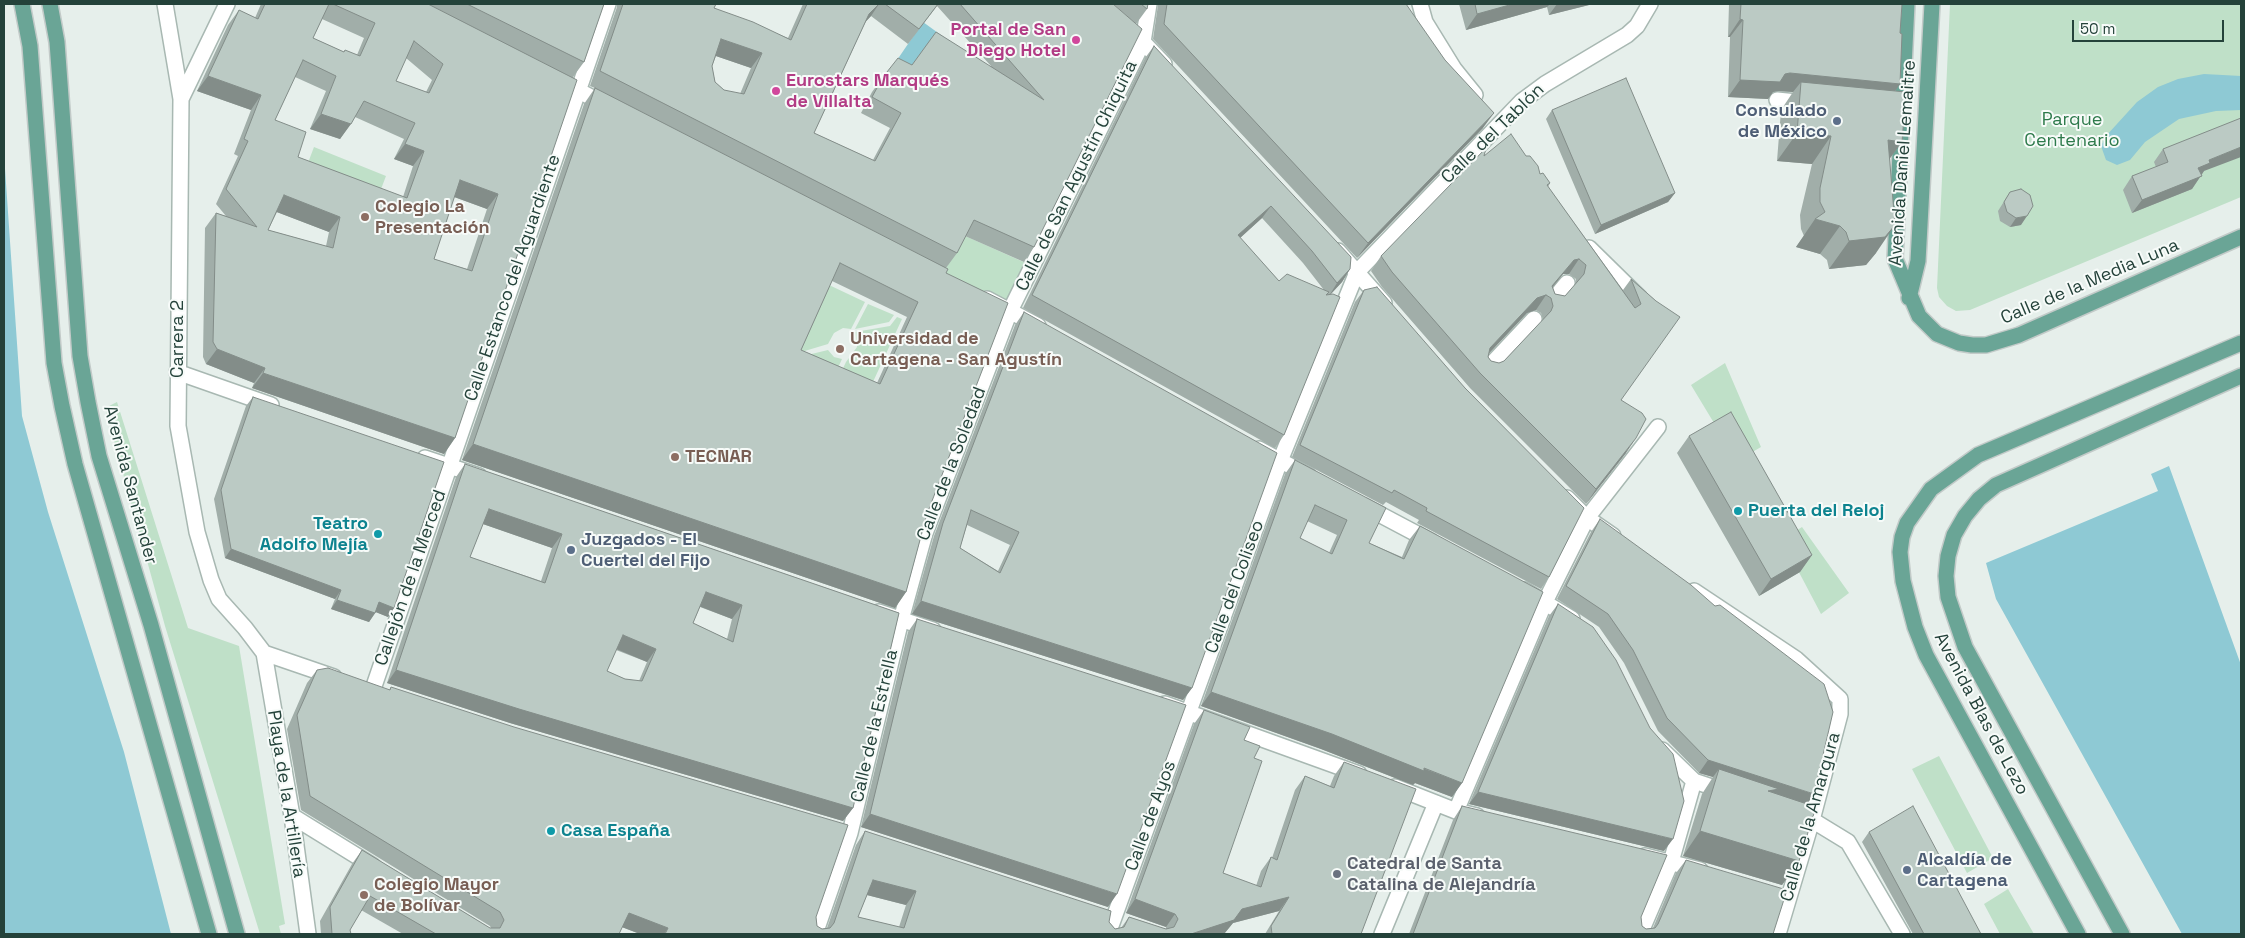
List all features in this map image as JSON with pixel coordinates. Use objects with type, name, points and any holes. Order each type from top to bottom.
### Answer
[{"type":"main road","points":[[22,4],[30,46],[54,362],[62,406],[75,464],[209,934]]},
{"type":"main road","name":"Avenida Santander","points":[[50,4],[57,42],[80,356],[88,402],[99,456],[150,625],[237,934]]},
{"type":"main road","name":"Avenida Daniel Lemaitre","points":[[1907,4],[1896,111],[1895,260],[1910,298]]},
{"type":"main road","name":"Avenida Daniel Lemaitre","points":[[1910,298],[1918,261],[1932,4]]},
{"type":"main road","name":"Calle de la Media Luna","points":[[1910,298],[1919,316],[1937,334],[1958,343],[1986,345],[2041,326],[2241,237]]},
{"type":"main road","name":"Avenida Blas de Lezo","points":[[2078,934],[1926,655],[1915,627],[1905,589],[1900,552],[1902,538],[1907,523],[1931,489],[1978,455],[2241,343]]},
{"type":"main road","name":"Avenida Blas de Lezo","points":[[2122,934],[1964,647],[1948,597],[1946,576],[1948,556],[1954,535],[1965,516],[1979,499],[1996,485],[2241,376]]},
{"type":"street","name":"Carrera 2","points":[[165,4],[181,98],[178,426],[197,532],[211,580],[219,599],[264,653]]},
{"type":"street","points":[[181,98],[227,4]]},
{"type":"street","name":"Calle Estanco del Aguardiente","points":[[449,466],[608,4]]},
{"type":"street","points":[[1099,4],[1143,42],[1176,78]]},
{"type":"street","name":"Calle de San Agustín Chiquita","points":[[1010,311],[1143,42],[1148,4]]},
{"type":"street","points":[[1420,4],[1425,22],[1454,69],[1509,139]]},
{"type":"street","name":"Calle del Tablón","points":[[1357,272],[1498,124],[1545,84],[1627,35],[1647,10]]},
{"type":"street","points":[[542,72],[621,112]]},
{"type":"street","points":[[1777,100],[1824,104]]},
{"type":"street","points":[[1582,239],[1593,254],[1652,309]]},
{"type":"street","points":[[1330,243],[1394,315]]},
{"type":"street","name":"Calle del Coliseo","points":[[1189,712],[1280,461],[1357,272]]},
{"type":"street","points":[[1551,302],[1567,283]]},
{"type":"street","points":[[975,293],[1054,335]]},
{"type":"street","name":"Calle de la Soledad","points":[[901,620],[925,533],[1010,311]]},
{"type":"street","points":[[1487,369],[1534,319]]},
{"type":"street","points":[[178,372],[282,409]]},
{"type":"street","points":[[1456,811],[1545,602],[1587,518],[1658,427]]},
{"type":"street","points":[[1246,442],[1324,485]]},
{"type":"street","points":[[412,454],[496,482]]},
{"type":"street","name":"Callejón de la Merced","points":[[373,689],[449,466]]},
{"type":"street","points":[[1560,491],[1587,518],[1628,546]]},
{"type":"street","points":[[1351,499],[1448,550]]},
{"type":"street","points":[[1510,583],[1583,626]]},
{"type":"street","name":"Calle de la Amargura","points":[[1684,583],[1796,659],[1840,699],[1840,714],[1812,820],[1783,895],[1778,934]]},
{"type":"street","points":[[863,607],[947,634]]},
{"type":"street","name":"Calle de la Estrella","points":[[816,934],[901,620]]},
{"type":"street","points":[[264,653],[391,695]]},
{"type":"street","name":"Playa de la Artillería","points":[[264,653],[292,816],[308,934]]},
{"type":"street","points":[[1152,700],[1376,780],[1456,811],[1494,820]]},
{"type":"street","name":"Calle de Ayos","points":[[1108,934],[1108,918],[1189,712]]},
{"type":"street","points":[[1650,736],[1672,761],[1694,781],[1740,796]]},
{"type":"street","points":[[1640,934],[1671,862],[1694,781]]},
{"type":"street","points":[[1382,934],[1436,803]]},
{"type":"street","points":[[1776,808],[1812,820],[1848,842],[1902,934]]},
{"type":"street","points":[[292,816],[384,872]]},
{"type":"street","points":[[845,832],[868,839]]},
{"type":"street","points":[[1634,853],[1716,875]]},
{"type":"street","points":[[1108,918],[1131,926]]},
{"type":"green space","name":"Parque Centenario","points":[[1950,4],[2241,4],[2241,197],[1970,310],[1956,311],[1947,306],[1939,297],[1937,288]]},
{"type":"green space","points":[[314,147],[386,176],[375,205],[303,176]]},
{"type":"green space","points":[[963,235],[1028,264],[1009,307],[943,274]]},
{"type":"green space","points":[[829,285],[865,302],[851,329],[843,328],[834,333],[828,344],[798,353]]},
{"type":"green space","points":[[868,304],[894,315],[889,322],[855,329]]},
{"type":"green space","points":[[897,317],[902,319],[866,397],[836,383],[846,362],[857,347],[855,332],[890,326]]},
{"type":"green space","points":[[828,350],[834,357],[842,359],[832,381],[795,358]]},
{"type":"green space","points":[[1725,363],[1761,447],[1737,461],[1691,385]]},
{"type":"green space","points":[[117,402],[188,628],[239,646],[285,924],[279,926],[281,934],[260,934],[165,626],[105,408]]},
{"type":"green space","points":[[1802,527],[1849,593],[1821,614],[1782,540]]},
{"type":"green space","points":[[1939,756],[1993,858],[1967,873],[1912,769]]},
{"type":"green space","points":[[2008,889],[2034,934],[2000,934],[1984,904]]},
{"type":"water","points":[[923,22],[952,43],[907,72],[895,63]]},
{"type":"water","points":[[2204,74],[2241,76],[2241,110],[2216,111],[2179,119],[2145,142],[2130,160],[2117,165],[2106,160],[2101,146],[2106,136],[2137,102],[2158,87],[2178,79]]},
{"type":"water","points":[[4,154],[22,416],[48,512],[124,752],[171,934],[4,934]]},
{"type":"water","points":[[2169,466],[2241,665],[2241,934],[2182,934],[1996,599],[1986,563],[2158,491],[2151,474]]},
{"type":"building","points":[[265,4],[329,4],[313,38],[344,52],[345,50],[360,56],[375,23],[333,4],[428,4],[577,80],[455,438],[263,373],[265,368],[217,349],[213,342],[216,213],[257,227],[226,189],[248,141],[244,139],[261,95],[208,76],[239,10],[258,19]],"holes":[[[414,41],[443,64],[429,93],[396,81]],[[303,60],[336,76],[321,114],[351,124],[364,101],[415,123],[405,144],[424,151],[407,198],[298,157],[306,132],[275,120]],[[460,180],[498,194],[472,271],[434,259]],[[284,195],[340,217],[333,248],[268,230]]]},
{"type":"building","points":[[467,4],[604,4],[584,62]]},
{"type":"building","points":[[623,4],[716,4],[714,8],[753,22],[791,40],[807,4],[879,4],[869,14],[814,133],[875,161],[901,113],[872,97],[883,77],[898,58],[912,65],[936,32],[1044,100],[960,4],[1113,4],[1142,29],[1034,247],[974,220],[957,253],[600,71]],"holes":[[[721,39],[762,53],[744,94],[724,90],[715,82],[712,66]]]},
{"type":"building","points":[[885,4],[938,4],[919,29]]},
{"type":"building","points":[[1141,4],[1148,4],[1147,9]]},
{"type":"building","points":[[1167,4],[1406,4],[1445,60],[1494,113],[1368,243],[1164,24]]},
{"type":"building","points":[[1475,4],[1513,4],[1477,14]]},
{"type":"building","points":[[1741,4],[1902,4],[1900,84],[1790,73],[1785,74],[1780,82],[1740,80],[1743,20],[1740,19]]},
{"type":"building","points":[[1154,46],[1351,257],[1350,269],[1337,283],[1312,251],[1271,206],[1238,235],[1279,281],[1287,274],[1329,292],[1326,295],[1333,294],[1340,297],[1284,435],[1032,295]]},
{"type":"building","points":[[1626,78],[1675,193],[1601,225],[1552,110]]},
{"type":"building","points":[[1801,82],[1906,92],[1902,142],[1888,140],[1895,225],[1885,237],[1849,241],[1846,232],[1840,226],[1815,219],[1825,212],[1820,202],[1820,188],[1831,136],[1797,133]]},
{"type":"building","points":[[595,88],[948,269],[946,273],[1008,303],[927,514],[906,592],[473,444]],"holes":[[[840,263],[918,302],[880,384],[801,350]]]},
{"type":"building","points":[[2241,118],[2241,147],[2209,160],[2210,163],[2198,168],[2202,176],[2142,200],[2132,176],[2168,162],[2163,149]]},
{"type":"building","points":[[1511,134],[1526,156],[1530,156],[1538,166],[1540,174],[1543,173],[1550,183],[1547,185],[1635,308],[1641,304],[1631,279],[1656,301],[1680,317],[1621,400],[1642,413],[1646,419],[1636,438],[1596,489],[1480,373],[1392,272],[1381,256],[1486,148],[1484,156]],"holes":[[[1579,259],[1586,265],[1584,274],[1565,296],[1555,294],[1552,286],[1574,260]],[[1546,295],[1551,298],[1553,306],[1551,311],[1504,361],[1499,363],[1491,361],[1488,357],[1490,348],[1537,298]]]},
{"type":"building","points":[[2021,189],[2030,195],[2033,206],[2027,216],[2016,218],[2007,212],[2004,202],[2010,192]]},
{"type":"building","points":[[1377,287],[1465,388],[1584,508],[1549,577],[1426,511],[1427,508],[1394,490],[1392,493],[1300,445],[1364,290]]},
{"type":"building","points":[[1024,312],[1277,453],[1192,688],[921,601],[943,523]],"holes":[[[971,510],[1019,532],[1000,573],[960,548]]]},
{"type":"building","points":[[253,397],[444,462],[394,608],[379,602],[375,613],[337,600],[341,590],[231,549],[221,490]]},
{"type":"building","points":[[1731,412],[1812,555],[1771,579],[1689,436]]},
{"type":"building","points":[[1295,460],[1386,508],[1369,543],[1404,559],[1420,526],[1543,592],[1462,783],[1424,768],[1424,771],[1332,734],[1211,692]],"holes":[[[1315,505],[1347,520],[1332,554],[1300,538]]]},
{"type":"building","points":[[465,464],[899,613],[853,808],[519,709],[396,670]],"holes":[[[489,509],[562,534],[545,583],[470,557]],[[706,592],[742,605],[733,642],[693,623]],[[623,635],[656,649],[642,681],[625,679],[607,671]]]},
{"type":"building","points":[[1600,519],[1691,585],[1715,606],[1720,605],[1824,684],[1833,712],[1814,794],[1708,760],[1667,718],[1633,650],[1608,614],[1566,586]]},
{"type":"building","points":[[1558,604],[1593,627],[1616,660],[1650,728],[1673,754],[1684,801],[1673,839],[1478,792]]},
{"type":"building","points":[[917,619],[1186,705],[1117,894],[870,814]]},
{"type":"building","points":[[328,668],[390,690],[391,687],[514,727],[848,825],[816,917],[817,926],[822,929],[830,928],[834,923],[865,831],[1111,911],[1109,922],[1115,929],[1124,927],[1129,917],[1166,929],[1174,927],[1178,919],[1175,914],[1135,899],[1204,710],[1250,727],[1244,740],[1260,746],[1254,758],[1262,761],[1223,873],[1261,887],[1271,857],[1277,860],[1305,776],[1334,788],[1344,762],[1416,789],[1361,934],[1272,934],[1271,926],[1289,897],[1242,909],[1234,920],[1191,934],[665,934],[668,928],[629,913],[619,934],[436,934],[370,896],[350,930],[351,934],[332,934],[330,907],[362,850],[490,928],[500,928],[504,920],[500,912],[310,796],[297,715],[317,670]],"holes":[[[873,880],[916,891],[904,928],[858,917]]]},
{"type":"building","points":[[1719,769],[1779,789],[1768,791],[1816,807],[1799,861],[1700,831]]},
{"type":"building","points":[[1462,806],[1667,855],[1641,917],[1642,926],[1646,929],[1655,928],[1658,924],[1686,860],[1787,890],[1773,934],[1413,934]]},
{"type":"building","name":"Alcaldía de Cartagena","points":[[1913,806],[1981,934],[1924,934],[1869,832]]},
{"type":"place","name":"Portal de San Diego Hotel","points":[[1076,40]]},
{"type":"place","name":"Eurostars Marqués de Villalta","points":[[776,91]]},
{"type":"place","name":"Consulado de México","points":[[1837,121]]},
{"type":"place","name":"Colegio La Presentación","points":[[365,217]]},
{"type":"place","name":"Universidad de Cartagena - San Agustín","points":[[840,349]]},
{"type":"place","name":"TECNAR","points":[[675,457]]},
{"type":"place","name":"Puerta del Reloj","points":[[1738,511]]},
{"type":"place","name":"Teatro Adolfo Mejía","points":[[378,534]]},
{"type":"place","name":"Juzgados - El Cuertel del Fijo","points":[[571,550]]},
{"type":"place","name":"Casa España","points":[[551,831]]},
{"type":"place","name":"Alcaldía de Cartagena","points":[[1907,870]]},
{"type":"place","name":"Catedral de Santa Catalina de Alejandría","points":[[1337,874]]},
{"type":"place","name":"Colegio Mayor de Bolívar","points":[[364,895]]}]
